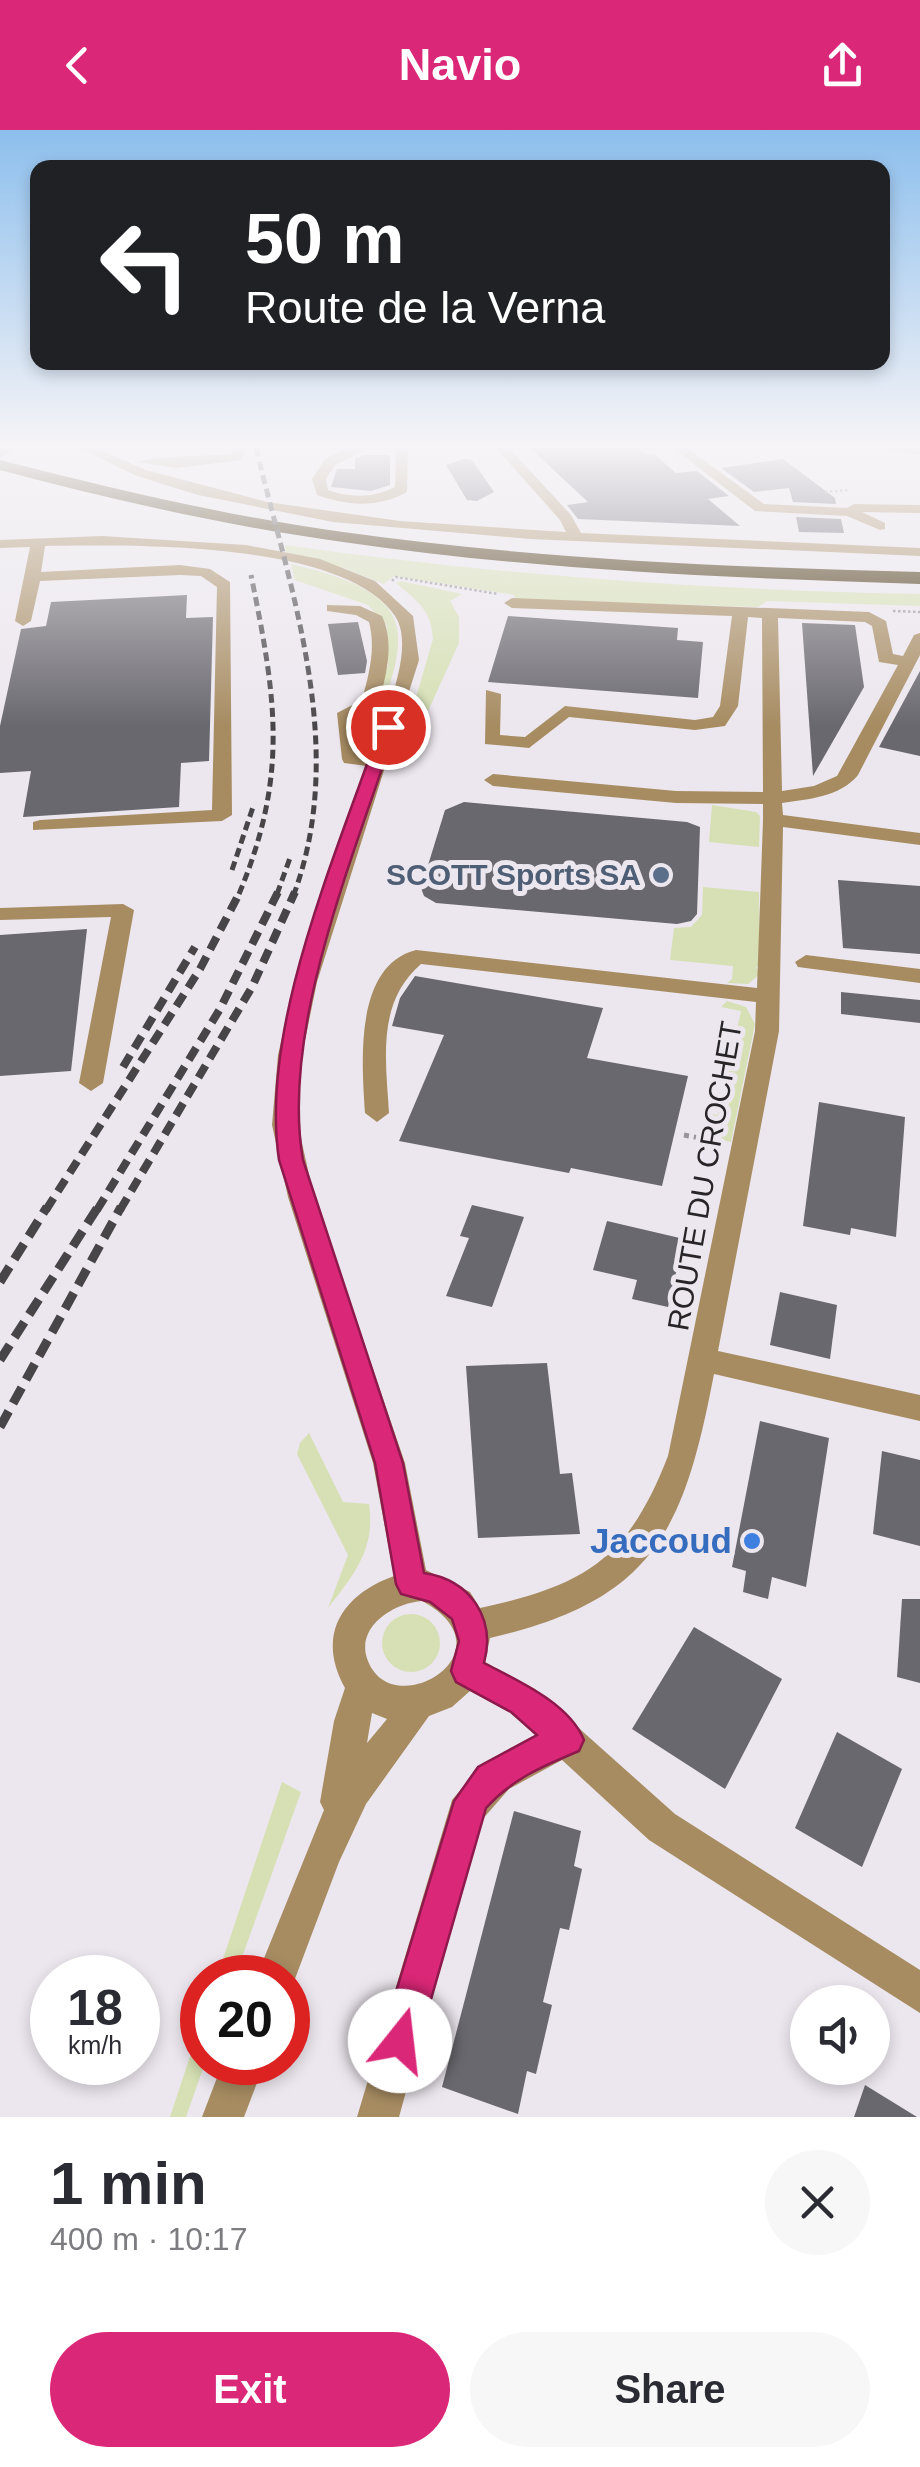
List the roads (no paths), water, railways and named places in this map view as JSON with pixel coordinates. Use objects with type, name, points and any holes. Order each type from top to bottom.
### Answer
[{"type":"highway","points":[[317,541],[406,555],[636,577],[920,589]]},
{"type":"highway","points":[[378,541],[622,566],[920,578]]},
{"type":"street","points":[[0,544],[97,541]]},
{"type":"street","points":[[138,541],[234,549],[313,562],[376,587],[408,616],[414,644],[306,982],[290,1055],[285,1125],[302,1197],[389,1463],[412,1584]]},
{"type":"street","points":[[650,541],[920,552]]},
{"type":"street","points":[[850,541],[854,551]]},
{"type":"street","points":[[23,622],[38,542]]},
{"type":"street","points":[[33,576],[180,570],[204,572],[224,586],[222,815],[40,826]]},
{"type":"street","points":[[512,603],[870,617],[880,624],[884,658],[910,670]]},
{"type":"street","points":[[333,608],[360,611],[376,619],[382,636],[382,661],[370,704],[346,713],[351,759],[377,760]]},
{"type":"street","points":[[492,694],[491,740],[530,742],[566,711],[695,725],[719,722],[729,706],[740,612]]},
{"type":"street","name":"ROUTE DU CROCHET","points":[[472,1626],[562,1604],[607,1577],[647,1540],[667,1506],[683,1456],[766,1031],[773,809],[770,614]]},
{"type":"street","points":[[773,809],[846,779],[910,670],[920,638]]},
{"type":"street","points":[[493,780],[731,799],[920,839]]},
{"type":"street","points":[[0,914],[123,910],[91,1083]]},
{"type":"street","points":[[377,1112],[373,1025],[393,972],[416,957],[768,996]]},
{"type":"street","points":[[806,962],[920,976]]},
{"type":"street","points":[[704,1360],[920,1408]]},
{"type":"street","points":[[285,1955],[330,1837],[367,1769],[396,1738],[416,1704],[454,1687],[467,1671],[475,1641],[472,1626],[452,1597],[425,1585],[412,1584],[383,1594],[356,1620],[350,1638],[350,1658],[362,1685],[377,1696],[416,1704]]},
{"type":"street","points":[[467,1671],[522,1701],[662,1826],[920,1993]]},
{"type":"street","points":[[330,1837],[362,1685]]},
{"type":"street","points":[[378,2117],[466,1813],[490,1779],[527,1755],[568,1740]]},
{"type":"street","points":[[223,2117],[235,2085]]},
{"type":"railway","points":[[279,541],[298,614],[315,727],[316,783],[309,839],[294,894]]},
{"type":"railway","points":[[239,894],[265,811],[273,736],[267,660],[251,575]]},
{"type":"railway","points":[[232,870],[254,804]]},
{"type":"railway","points":[[277,894],[290,858]]},
{"type":"railway","points":[[97,1210],[220,1009],[278,892]]},
{"type":"railway","points":[[120,1210],[252,987],[295,892]]},
{"type":"railway","points":[[46,1210],[200,969],[239,894]]},
{"type":"railway","points":[[123,1067],[195,947]]},
{"type":"railway","points":[[0,1282],[47,1207]]},
{"type":"railway","points":[[0,1360],[98,1207]]},
{"type":"railway","points":[[0,1427],[121,1207]]},
{"type":"place","name":"SCOTT Sports SA","points":[[661,875]]},
{"type":"place","name":"Jaccoud","points":[[752,1541]]}]
